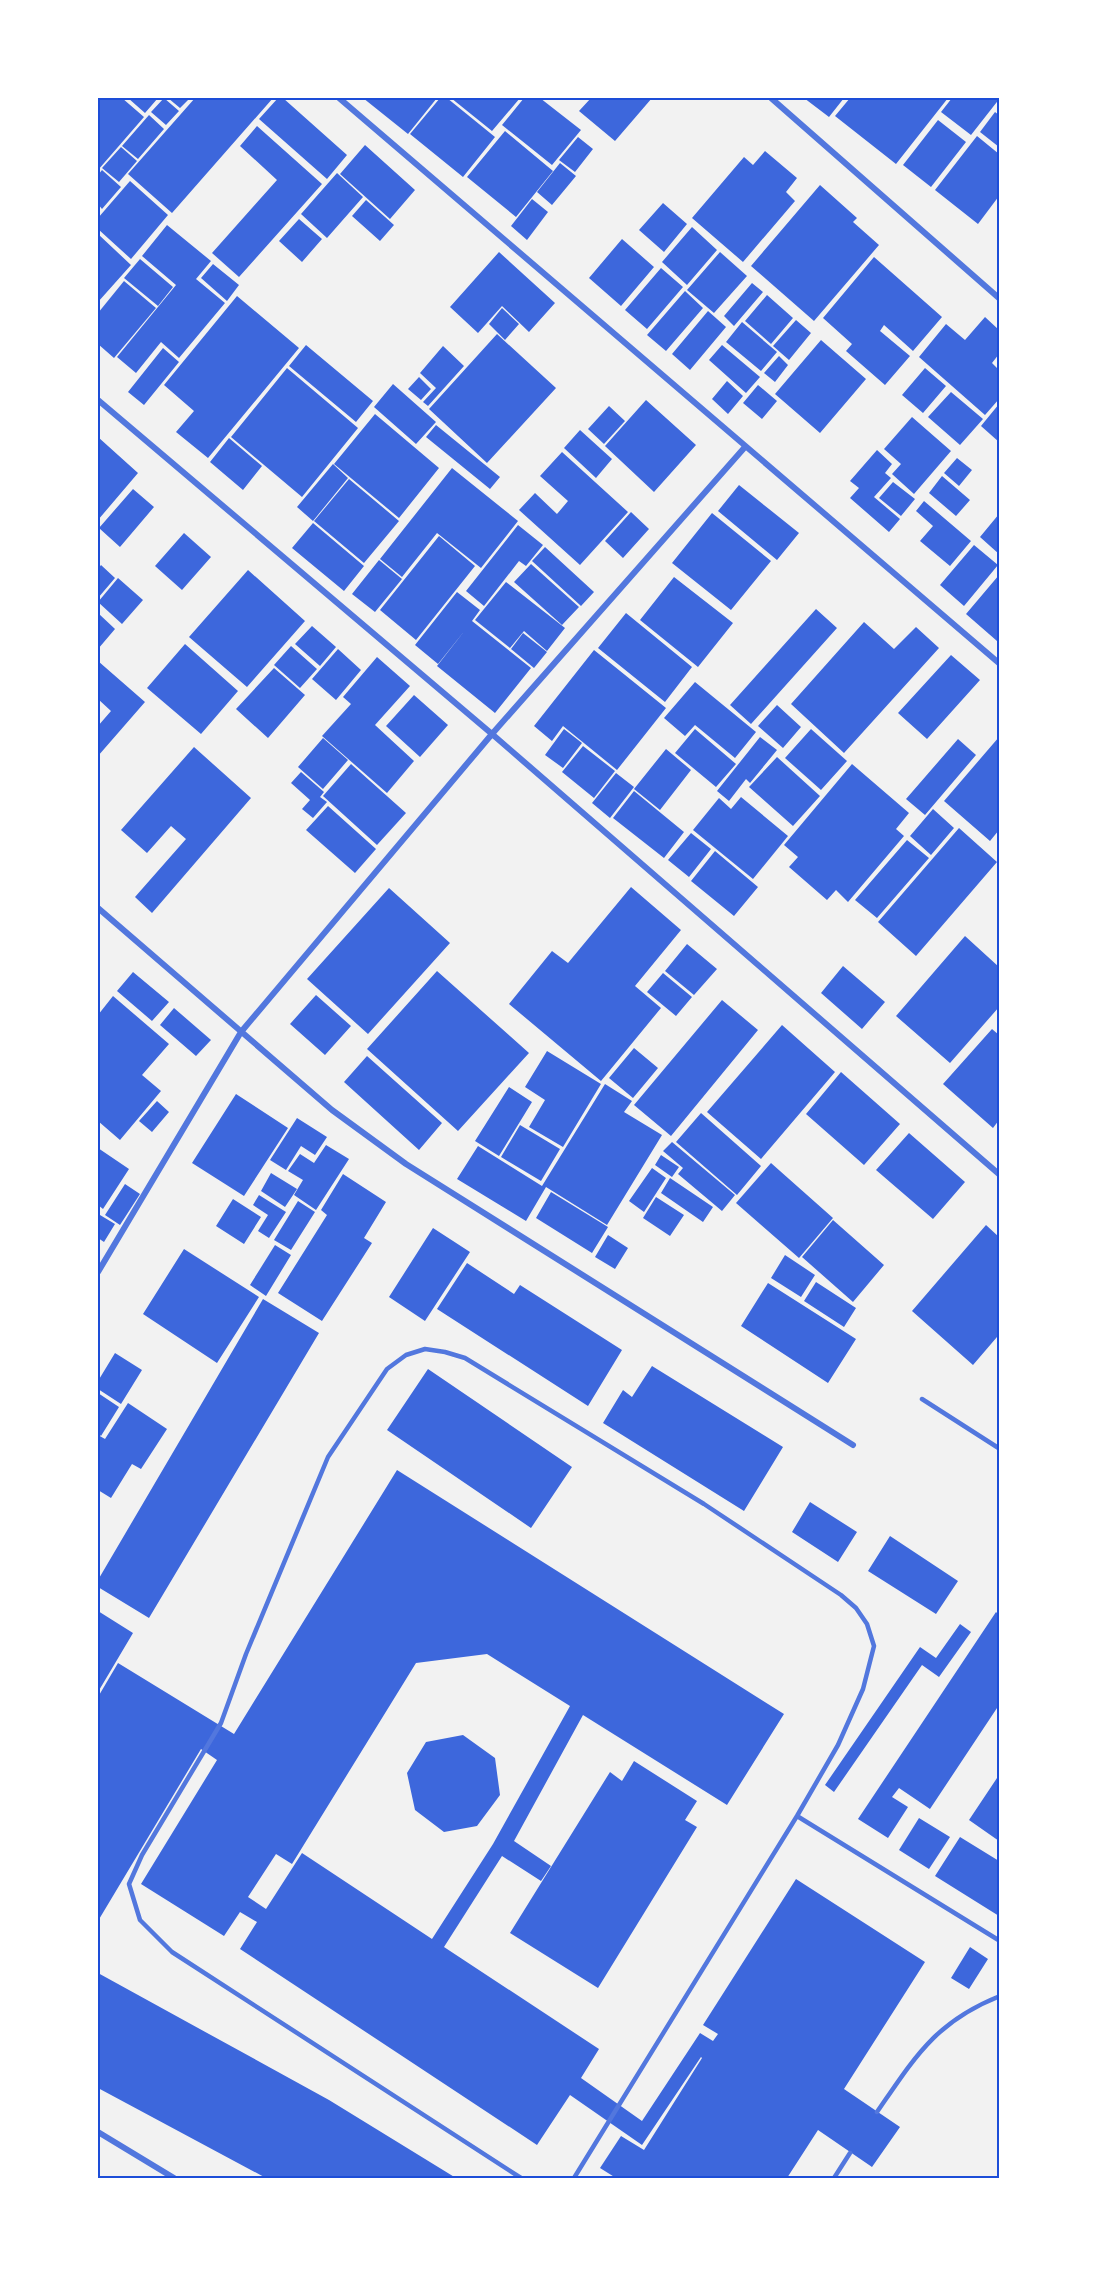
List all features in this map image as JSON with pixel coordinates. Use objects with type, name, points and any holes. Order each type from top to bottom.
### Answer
[{"type":"street","points":[[339,98],[999,664]]},
{"type":"street","points":[[771,98],[999,299]]},
{"type":"street","points":[[98,400],[492,734],[999,1175]]},
{"type":"street","points":[[98,1272],[241,1032],[492,734],[745,447]]},
{"type":"street","points":[[98,908],[332,1110],[406,1164],[853,1445]]},
{"type":"street","points":[[98,2132],[174,2178]]},
{"type":"lane","points":[[521,2178],[172,1952],[140,1920],[129,1884],[142,1855],[221,1723],[246,1654],[328,1457],[387,1369],[406,1355],[425,1349],[465,1358],[704,1504],[841,1595],[856,1608],[867,1624],[874,1646],[871,1665],[863,1689],[838,1744],[797,1816],[574,2178]]},
{"type":"lane","points":[[922,1400],[999,1449]]},
{"type":"lane","points":[[797,1816],[999,1941]]},
{"type":"lane","points":[[877,2112],[932,2037],[975,2006],[999,1996]]},
{"type":"lane","points":[[834,2178],[850,2153]]},
{"type":"building","points":[[98,98],[122,98],[144,117],[98,170]]},
{"type":"building","points":[[128,98],[158,98],[145,113]]},
{"type":"building","points":[[164,98],[179,111],[166,125],[151,112]]},
{"type":"building","points":[[168,98],[190,98],[180,108]]},
{"type":"building","points":[[195,98],[273,98],[172,213],[128,174]]},
{"type":"building","points":[[278,98],[283,98],[347,155],[327,179],[259,119]]},
{"type":"building","points":[[363,98],[437,98],[408,134]]},
{"type":"building","points":[[440,98],[447,98],[495,137],[463,177],[410,134]]},
{"type":"building","points":[[451,98],[520,98],[492,131]]},
{"type":"building","points":[[524,98],[540,98],[581,130],[552,165],[502,125]]},
{"type":"building","points":[[591,98],[652,98],[615,141],[579,111]]},
{"type":"building","points":[[804,98],[844,98],[829,117]]},
{"type":"building","points":[[850,98],[948,98],[896,164],[835,116]]},
{"type":"building","points":[[952,98],[1000,98],[971,135],[941,112]]},
{"type":"building","points":[[995,112],[999,115],[999,147],[980,132]]},
{"type":"building","points":[[149,115],[164,129],[138,159],[122,146]]},
{"type":"building","points":[[938,120],[966,142],[931,187],[903,165]]},
{"type":"building","points":[[257,126],[322,184],[239,277],[212,253],[277,180],[240,146]]},
{"type":"building","points":[[505,131],[553,171],[516,217],[467,177]]},
{"type":"building","points":[[977,136],[999,154],[999,196],[978,224],[935,190]]},
{"type":"building","points":[[578,137],[593,149],[575,172],[559,160]]},
{"type":"building","points":[[365,145],[415,190],[390,219],[340,174]]},
{"type":"building","points":[[121,147],[137,161],[119,182],[102,168]]},
{"type":"building","points":[[765,151],[797,178],[786,192],[795,201],[743,262],[692,218],[744,157],[753,165]]},
{"type":"building","points":[[560,163],[576,176],[552,205],[537,192]]},
{"type":"building","points":[[102,170],[121,187],[102,209],[98,204],[98,175]]},
{"type":"building","points":[[337,173],[363,197],[327,238],[301,214]]},
{"type":"building","points":[[130,181],[168,215],[131,259],[98,229],[98,218]]},
{"type":"building","points":[[820,185],[857,218],[853,222],[879,245],[814,321],[751,266]]},
{"type":"building","points":[[532,199],[548,212],[527,240],[511,226]]},
{"type":"building","points":[[366,200],[394,225],[380,241],[352,216]]},
{"type":"building","points":[[663,203],[687,224],[664,252],[639,230]]},
{"type":"building","points":[[299,219],[322,239],[302,262],[279,241]]},
{"type":"building","points":[[167,225],[211,261],[196,279],[225,303],[179,358],[161,342],[136,373],[117,357],[176,285],[142,256]]},
{"type":"building","points":[[692,227],[717,250],[687,285],[662,262]]},
{"type":"building","points":[[98,234],[131,265],[98,302]]},
{"type":"building","points":[[622,239],[654,267],[621,306],[589,278]]},
{"type":"building","points":[[499,252],[555,303],[529,332],[502,306],[478,333],[450,307]]},
{"type":"building","points":[[720,252],[747,276],[714,313],[687,290]]},
{"type":"building","points":[[874,257],[942,317],[913,351],[884,325],[880,331],[910,356],[885,385],[846,351],[852,344],[823,318]]},
{"type":"building","points":[[140,259],[173,287],[158,306],[124,278]]},
{"type":"building","points":[[213,264],[239,285],[227,301],[201,278]]},
{"type":"building","points":[[661,268],[683,287],[647,329],[625,310]]},
{"type":"building","points":[[124,281],[156,308],[114,358],[98,344],[98,313]]},
{"type":"building","points":[[752,283],[763,292],[734,326],[724,316]]},
{"type":"building","points":[[685,291],[703,308],[666,351],[647,335]]},
{"type":"building","points":[[767,295],[793,318],[771,344],[745,321]]},
{"type":"building","points":[[237,296],[299,348],[208,458],[176,432],[194,411],[164,385]]},
{"type":"building","points":[[502,308],[519,324],[505,340],[489,324]]},
{"type":"building","points":[[708,311],[726,327],[690,370],[672,354]]},
{"type":"building","points":[[985,317],[999,330],[999,354],[992,363],[999,370],[999,399],[985,415],[919,357],[946,324],[965,340]]},
{"type":"building","points":[[796,320],[811,333],[789,360],[773,346]]},
{"type":"building","points":[[742,322],[777,352],[761,371],[726,342]]},
{"type":"building","points":[[497,334],[556,388],[487,463],[429,409]]},
{"type":"building","points":[[821,340],[866,379],[820,433],[775,394]]},
{"type":"building","points":[[306,345],[373,401],[356,422],[289,366]]},
{"type":"building","points":[[722,345],[760,377],[746,393],[709,360]]},
{"type":"building","points":[[443,346],[464,366],[428,406],[423,402],[436,388],[420,373]]},
{"type":"building","points":[[163,348],[179,362],[144,405],[128,392]]},
{"type":"building","points":[[779,356],[788,365],[775,382],[764,373]]},
{"type":"building","points":[[287,368],[358,428],[302,497],[231,437]]},
{"type":"building","points":[[925,368],[946,386],[923,413],[902,395]]},
{"type":"building","points":[[419,377],[431,389],[421,400],[408,389]]},
{"type":"building","points":[[727,381],[743,396],[728,414],[712,399]]},
{"type":"building","points":[[393,384],[436,422],[416,444],[374,407]]},
{"type":"building","points":[[758,385],[777,401],[762,419],[743,403]]},
{"type":"building","points":[[951,392],[983,419],[960,445],[928,417]]},
{"type":"building","points":[[646,400],[696,445],[654,492],[605,446]]},
{"type":"building","points":[[999,404],[999,442],[981,426]]},
{"type":"building","points":[[609,406],[625,421],[604,444],[588,429]]},
{"type":"building","points":[[375,414],[439,468],[399,518],[334,464]]},
{"type":"building","points":[[912,417],[951,451],[914,494],[892,474],[901,464],[884,449]]},
{"type":"building","points":[[436,425],[500,477],[490,489],[426,437]]},
{"type":"building","points":[[580,430],[612,459],[596,478],[564,448]]},
{"type":"building","points":[[98,437],[138,473],[98,520]]},
{"type":"building","points":[[229,438],[262,466],[243,490],[210,462]]},
{"type":"building","points":[[877,450],[892,464],[885,473],[891,478],[874,497],[900,519],[889,532],[850,498],[859,488],[850,481]]},
{"type":"building","points":[[562,452],[628,512],[580,565],[519,510],[535,493],[557,514],[568,501],[540,476]]},
{"type":"building","points":[[957,458],[972,470],[959,486],[944,473]]},
{"type":"building","points":[[333,464],[348,478],[313,521],[297,507]]},
{"type":"building","points":[[452,468],[518,521],[481,568],[437,533],[402,577],[380,559]]},
{"type":"building","points":[[942,476],[970,500],[956,516],[929,493]]},
{"type":"building","points":[[349,479],[399,521],[364,563],[314,521]]},
{"type":"building","points":[[893,482],[915,499],[901,516],[879,498]]},
{"type":"building","points":[[739,485],[799,533],[777,560],[718,511]]},
{"type":"building","points":[[133,489],[154,507],[120,547],[99,528]]},
{"type":"building","points":[[924,501],[971,541],[950,566],[920,541],[933,526],[916,511]]},
{"type":"building","points":[[631,512],[649,529],[623,558],[605,541]]},
{"type":"building","points":[[712,513],[771,561],[731,610],[672,563]]},
{"type":"building","points":[[999,514],[999,554],[980,537]]},
{"type":"building","points":[[313,523],[364,566],[344,591],[292,548]]},
{"type":"building","points":[[518,525],[543,545],[526,566],[519,561],[484,606],[466,591]]},
{"type":"building","points":[[184,533],[211,557],[182,590],[155,566]]},
{"type":"building","points":[[439,536],[475,566],[416,640],[380,610]]},
{"type":"building","points":[[974,545],[998,565],[964,606],[940,585]]},
{"type":"building","points":[[545,547],[594,592],[581,606],[532,561]]},
{"type":"building","points":[[379,560],[402,579],[375,612],[352,594]]},
{"type":"building","points":[[531,564],[579,607],[562,625],[514,582]]},
{"type":"building","points":[[101,565],[115,578],[98,598],[98,569]]},
{"type":"building","points":[[248,570],[305,621],[247,687],[189,637]]},
{"type":"building","points":[[999,575],[999,638],[997,641],[966,614]]},
{"type":"building","points":[[674,577],[733,623],[698,667],[640,620]]},
{"type":"building","points":[[118,578],[143,600],[122,624],[98,602]]},
{"type":"building","points":[[506,582],[565,628],[547,651],[524,631],[510,648],[475,620]]},
{"type":"building","points":[[457,592],[480,610],[472,621],[531,668],[495,713],[437,666],[466,629],[438,664],[415,645]]},
{"type":"building","points":[[816,609],[837,628],[751,724],[730,705]]},
{"type":"building","points":[[98,613],[115,629],[98,649]]},
{"type":"building","points":[[626,613],[692,667],[665,702],[598,648]]},
{"type":"building","points":[[864,622],[894,649],[916,627],[939,648],[844,753],[791,704]]},
{"type":"building","points":[[312,626],[336,647],[320,666],[295,644]]},
{"type":"building","points":[[523,633],[547,652],[534,668],[511,649]]},
{"type":"building","points":[[185,644],[238,691],[201,734],[147,688]]},
{"type":"building","points":[[291,646],[317,669],[300,688],[274,665]]},
{"type":"building","points":[[338,649],[361,670],[336,700],[312,679]]},
{"type":"building","points":[[594,650],[666,708],[617,770],[563,726],[552,741],[534,726]]},
{"type":"building","points":[[951,655],[980,680],[927,739],[898,713]]},
{"type":"building","points":[[377,657],[410,686],[375,725],[414,761],[387,793],[322,736],[351,704],[343,697]]},
{"type":"building","points":[[98,661],[145,702],[98,756],[98,726],[111,711],[98,699]]},
{"type":"building","points":[[274,668],[305,695],[268,738],[236,709]]},
{"type":"building","points":[[695,682],[756,732],[735,758],[695,725],[685,736],[664,718]]},
{"type":"building","points":[[414,695],[448,725],[420,757],[386,726]]},
{"type":"building","points":[[777,705],[801,727],[783,748],[758,726]]},
{"type":"building","points":[[564,729],[582,743],[563,768],[545,755]]},
{"type":"building","points":[[695,729],[736,764],[716,787],[675,753]]},
{"type":"building","points":[[811,729],[847,761],[821,790],[785,758]]},
{"type":"building","points":[[760,737],[777,750],[750,783],[746,779],[729,801],[717,791]]},
{"type":"building","points":[[999,737],[999,830],[990,841],[944,801]]},
{"type":"building","points":[[323,738],[348,760],[323,789],[298,767]]},
{"type":"building","points":[[958,739],[976,755],[925,815],[906,799]]},
{"type":"building","points":[[583,746],[615,771],[594,798],[562,772]]},
{"type":"building","points":[[194,747],[251,798],[152,913],[135,897],[186,839],[171,826],[147,853],[121,830]]},
{"type":"building","points":[[666,749],[691,770],[660,810],[634,789]]},
{"type":"building","points":[[777,757],[820,796],[793,826],[749,787]]},
{"type":"building","points":[[351,764],[406,813],[377,845],[323,796]]},
{"type":"building","points":[[852,764],[909,813],[896,829],[904,836],[848,902],[836,890],[827,900],[789,867],[798,857],[784,845]]},
{"type":"building","points":[[301,772],[324,792],[320,797],[327,802],[313,818],[302,809],[310,800],[291,783]]},
{"type":"building","points":[[616,773],[634,787],[610,818],[592,803]]},
{"type":"building","points":[[634,791],[684,832],[664,858],[613,818]]},
{"type":"building","points":[[741,797],[788,836],[753,879],[693,830],[719,798],[731,809]]},
{"type":"building","points":[[328,806],[376,849],[355,873],[306,830]]},
{"type":"building","points":[[933,809],[954,828],[931,855],[910,836]]},
{"type":"building","points":[[959,828],[997,862],[916,956],[878,922]]},
{"type":"building","points":[[691,833],[711,849],[689,877],[668,860]]},
{"type":"building","points":[[907,840],[929,858],[877,918],[855,900]]},
{"type":"building","points":[[715,851],[758,887],[734,916],[691,881]]},
{"type":"building","points":[[631,887],[681,930],[635,986],[661,1008],[601,1081],[509,1004],[552,951],[568,963]]},
{"type":"building","points":[[389,888],[450,943],[368,1034],[307,979]]},
{"type":"building","points":[[965,936],[999,967],[999,1007],[950,1063],[896,1016]]},
{"type":"building","points":[[687,944],[717,969],[694,995],[665,971]]},
{"type":"building","points":[[843,966],[885,1002],[862,1029],[821,993]]},
{"type":"building","points":[[437,971],[529,1053],[458,1131],[367,1049]]},
{"type":"building","points":[[133,972],[169,1002],[152,1021],[117,991]]},
{"type":"building","points":[[663,973],[692,997],[676,1016],[647,992]]},
{"type":"building","points":[[316,995],[351,1026],[325,1055],[290,1024]]},
{"type":"building","points":[[113,996],[169,1044],[142,1075],[161,1091],[120,1140],[98,1121],[98,1015]]},
{"type":"building","points":[[722,1000],[758,1030],[671,1136],[634,1105]]},
{"type":"building","points":[[174,1008],[211,1040],[196,1056],[160,1025]]},
{"type":"building","points":[[782,1025],[835,1072],[761,1159],[707,1112]]},
{"type":"building","points":[[992,1029],[999,1035],[999,1120],[993,1128],[943,1084]]},
{"type":"building","points":[[634,1048],[658,1068],[633,1098],[609,1078]]},
{"type":"building","points":[[547,1051],[601,1084],[563,1147],[529,1127],[545,1100],[525,1087]]},
{"type":"building","points":[[367,1056],[442,1123],[419,1150],[344,1082]]},
{"type":"building","points":[[841,1072],[900,1124],[864,1165],[806,1114]]},
{"type":"building","points":[[605,1084],[632,1101],[624,1112],[662,1135],[607,1225],[546,1187],[526,1221],[457,1179],[478,1146],[542,1186]]},
{"type":"building","points":[[509,1087],[532,1102],[499,1156],[475,1141]]},
{"type":"building","points":[[236,1094],[288,1128],[244,1196],[192,1163]]},
{"type":"building","points":[[157,1101],[169,1112],[152,1132],[139,1121]]},
{"type":"building","points":[[701,1113],[761,1166],[737,1195],[676,1142]]},
{"type":"building","points":[[297,1118],[327,1137],[315,1155],[301,1146],[286,1170],[270,1160]]},
{"type":"building","points":[[520,1125],[560,1149],[541,1181],[501,1157]]},
{"type":"building","points":[[909,1133],[965,1182],[933,1219],[876,1170]]},
{"type":"building","points":[[672,1142],[735,1195],[722,1211],[678,1174],[683,1168],[663,1151]]},
{"type":"building","points":[[326,1145],[349,1159],[316,1210],[294,1195],[303,1180],[288,1171],[300,1154],[314,1163]]},
{"type":"building","points":[[98,1148],[129,1169],[103,1209],[98,1205]]},
{"type":"building","points":[[661,1155],[679,1167],[672,1177],[655,1165]]},
{"type":"building","points":[[771,1163],[833,1218],[799,1258],[736,1203]]},
{"type":"building","points":[[652,1168],[666,1178],[644,1212],[629,1201]]},
{"type":"building","points":[[271,1173],[297,1189],[285,1207],[261,1191]]},
{"type":"building","points":[[343,1174],[386,1202],[364,1238],[372,1243],[322,1321],[278,1293],[327,1215],[321,1210]]},
{"type":"building","points":[[670,1178],[713,1207],[703,1222],[661,1193]]},
{"type":"building","points":[[125,1184],[140,1194],[120,1225],[105,1215]]},
{"type":"building","points":[[551,1192],[608,1227],[592,1253],[536,1218]]},
{"type":"building","points":[[259,1195],[286,1212],[269,1238],[258,1231],[268,1215],[253,1205]]},
{"type":"building","points":[[656,1197],[684,1215],[670,1236],[643,1218]]},
{"type":"building","points":[[233,1199],[261,1217],[244,1244],[216,1226]]},
{"type":"building","points":[[298,1201],[315,1212],[291,1250],[274,1240]]},
{"type":"building","points":[[100,1215],[115,1224],[104,1242],[98,1238]]},
{"type":"building","points":[[833,1220],[884,1265],[853,1302],[802,1257]]},
{"type":"building","points":[[986,1225],[999,1237],[999,1339],[997,1337],[973,1365],[912,1311]]},
{"type":"building","points":[[433,1228],[470,1252],[425,1321],[389,1297]]},
{"type":"building","points":[[608,1235],[628,1248],[615,1269],[595,1257]]},
{"type":"building","points":[[275,1245],[291,1255],[266,1296],[250,1285]]},
{"type":"building","points":[[184,1249],[259,1297],[217,1363],[143,1314]]},
{"type":"building","points":[[785,1255],[815,1275],[801,1297],[771,1278]]},
{"type":"building","points":[[467,1263],[514,1294],[520,1285],[622,1350],[588,1406],[437,1309]]},
{"type":"building","points":[[816,1282],[856,1308],[844,1327],[804,1301]]},
{"type":"building","points":[[768,1283],[856,1339],[828,1383],[741,1326]]},
{"type":"building","points":[[263,1299],[319,1333],[149,1618],[98,1587],[98,1580]]},
{"type":"building","points":[[115,1353],[142,1370],[121,1404],[98,1389],[98,1381]]},
{"type":"building","points":[[652,1366],[783,1447],[744,1511],[603,1423],[623,1390],[632,1397]]},
{"type":"building","points":[[428,1369],[572,1467],[531,1528],[387,1430]]},
{"type":"building","points":[[98,1393],[119,1407],[101,1436],[98,1433]]},
{"type":"building","points":[[128,1403],[167,1429],[141,1469],[132,1464],[111,1498],[98,1490],[98,1435],[105,1439]]},
{"type":"building","points":[[397,1470],[784,1714],[727,1805],[583,1715],[514,1841],[551,1866],[541,1881],[502,1856],[444,1947],[599,2049],[581,2078],[642,2121],[700,2033],[713,2041],[718,2034],[703,2025],[796,1879],[925,1962],[844,2089],[900,2127],[872,2167],[818,2130],[787,2178],[616,2178],[600,2168],[621,2136],[644,2150],[701,2057],[642,2145],[570,2095],[537,2145],[240,1949],[257,1922],[240,1912],[224,1936],[141,1884],[217,1760],[201,1749],[98,1921],[98,1697],[118,1663],[234,1734]],"holes":[[[487,1654],[570,1706],[493,1844],[432,1939],[302,1853],[266,1909],[248,1897],[276,1854],[292,1864],[416,1663]]]},
{"type":"building","points":[[810,1502],[857,1532],[838,1562],[792,1532]]},
{"type":"building","points":[[890,1536],[958,1581],[936,1614],[868,1571]]},
{"type":"building","points":[[98,1611],[133,1633],[98,1692]]},
{"type":"building","points":[[996,1612],[999,1615],[999,1705],[930,1809],[899,1788],[892,1797],[908,1807],[888,1838],[858,1819]]},
{"type":"building","points":[[960,1624],[971,1632],[939,1677],[922,1665],[834,1792],[825,1785],[920,1647],[936,1658]]},
{"type":"building","points":[[463,1735],[495,1758],[500,1795],[477,1826],[444,1832],[415,1810],[407,1773],[426,1742]]},
{"type":"building","points":[[634,1761],[697,1801],[685,1820],[697,1827],[598,1988],[510,1933],[610,1772],[622,1781]]},
{"type":"building","points":[[999,1775],[999,1841],[969,1820]]},
{"type":"building","points":[[919,1818],[950,1837],[929,1869],[899,1850]]},
{"type":"building","points":[[960,1837],[999,1861],[999,1916],[935,1876]]},
{"type":"building","points":[[970,1947],[988,1959],[969,1989],[951,1978]]},
{"type":"building","points":[[98,1973],[329,2100],[456,2178],[266,2178],[98,2088]]}]
